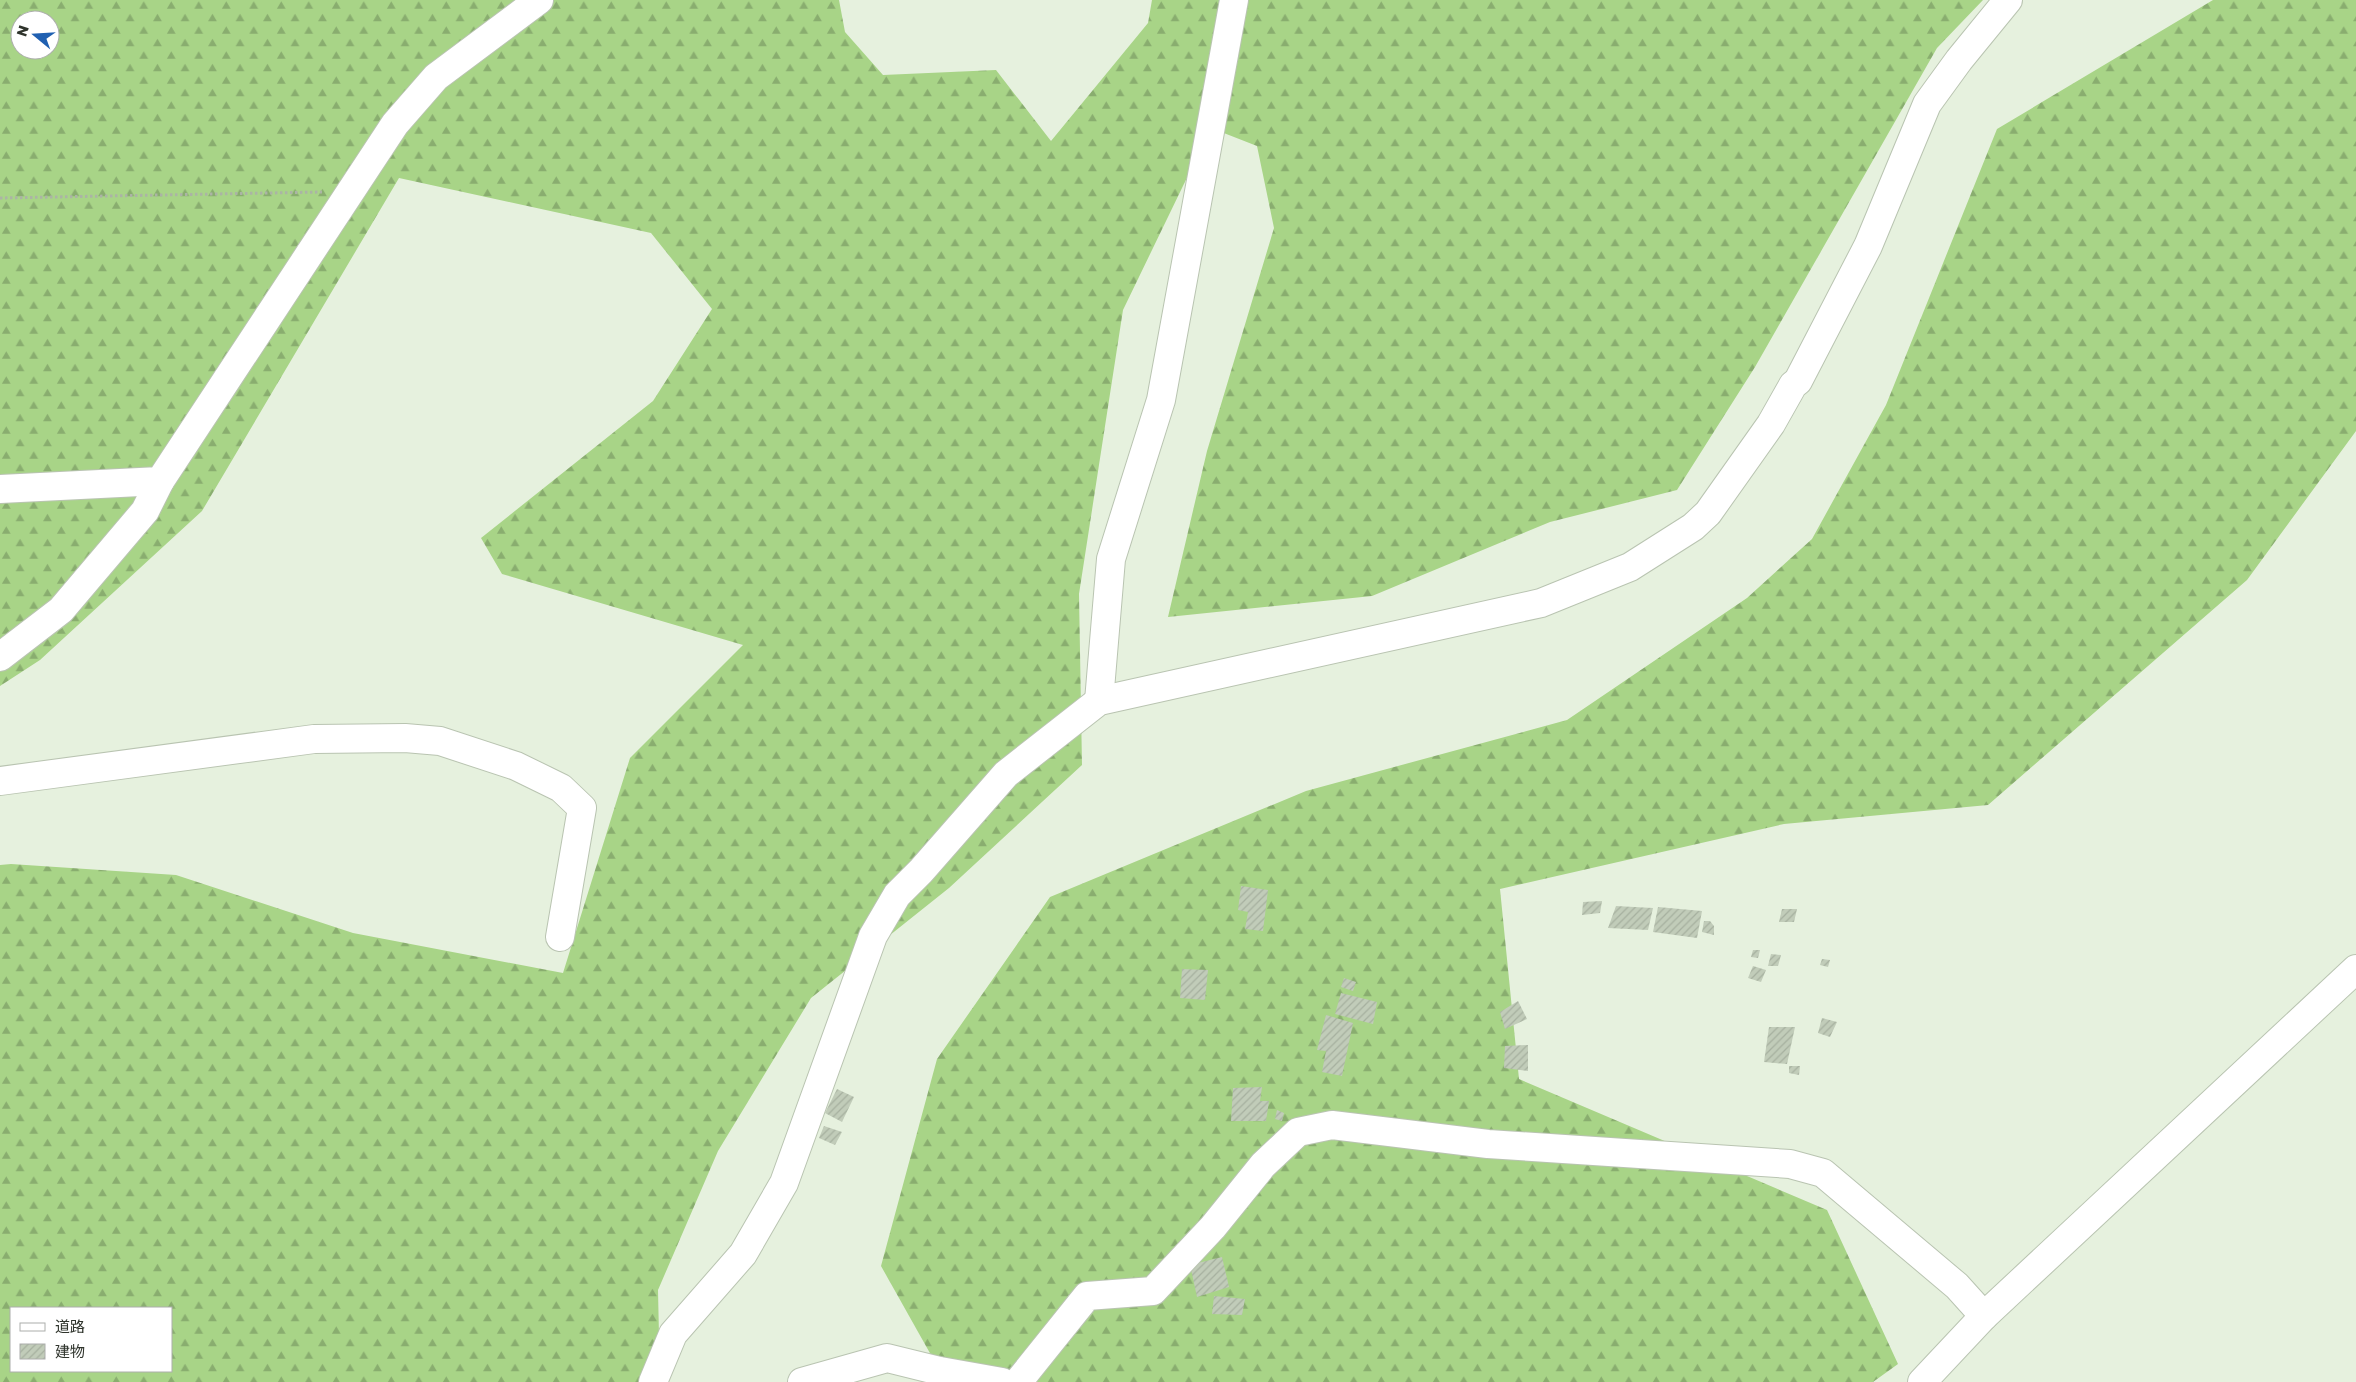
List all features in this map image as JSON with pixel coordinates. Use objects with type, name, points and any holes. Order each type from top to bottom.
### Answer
[{"type":"street","points":[[0,658],[61,610],[145,510],[160,481],[395,124],[436,77],[539,0]]},
{"type":"street","points":[[1099,701],[1111,559],[1161,400],[1234,0]]},
{"type":"street","points":[[653,1382],[673,1334],[743,1254],[784,1183],[873,936],[897,895],[1006,774],[1099,701],[1541,603],[1630,567],[1693,527],[1708,513],[1771,424],[1793,385],[1798,381],[1868,246],[1927,104],[1959,60],[2008,0]]},
{"type":"street","points":[[0,489],[160,481]]},
{"type":"street","points":[[0,781],[314,739],[404,738],[440,741],[516,766],[560,788],[582,808],[560,937]]},
{"type":"street","points":[[1922,1382],[1984,1316],[2356,969]]},
{"type":"street","points":[[1018,1382],[1087,1296],[1153,1291],[1213,1227],[1263,1166],[1298,1132],[1332,1125],[1488,1144],[1790,1164],[1823,1173],[1957,1286],[1984,1316]]},
{"type":"street","points":[[802,1382],[886,1358],[940,1371],[1002,1382]]},
{"type":"path","points":[[0,198],[352,191]]},
{"type":"green space","points":[[0,0],[839,0],[845,32],[883,75],[996,70],[1051,141],[1148,23],[1152,0],[1983,0],[1937,48],[1755,367],[1677,490],[1550,522],[1372,596],[1168,617],[1207,451],[1274,228],[1257,146],[1211,128],[1123,310],[1079,594],[1082,765],[949,888],[811,998],[718,1151],[658,1290],[660,1382],[0,1382],[0,865],[11,864],[176,875],[353,933],[563,973],[630,758],[743,645],[502,574],[481,538],[653,401],[712,309],[651,233],[399,178],[202,511],[40,660],[0,686]]},
{"type":"green space","points":[[2213,0],[2356,0],[2356,431],[2247,580],[1988,805],[1784,824],[1500,889],[1519,1079],[1827,1210],[1898,1364],[1873,1382],[923,1382],[940,1371],[881,1266],[937,1059],[1050,897],[1306,791],[1567,720],[1747,598],[1812,539],[1886,405],[1997,129]]},
{"type":"building","points":[[1241,886],[1268,890],[1263,931],[1245,929],[1248,912],[1238,910]]},
{"type":"building","points":[[1602,901],[1600,913],[1582,915],[1583,902]]},
{"type":"building","points":[[1616,906],[1653,908],[1648,930],[1608,928]]},
{"type":"building","points":[[1658,907],[1702,911],[1697,938],[1653,932]]},
{"type":"building","points":[[1782,909],[1797,909],[1794,922],[1779,922]]},
{"type":"building","points":[[1704,921],[1710,921],[1714,926],[1714,935],[1702,932]]},
{"type":"building","points":[[1753,950],[1760,950],[1758,958],[1751,957]]},
{"type":"building","points":[[1771,954],[1781,955],[1778,966],[1768,966]]},
{"type":"building","points":[[1822,959],[1830,960],[1828,967],[1820,965]]},
{"type":"building","points":[[1753,966],[1766,970],[1761,982],[1748,978]]},
{"type":"building","points":[[1182,969],[1208,970],[1205,1000],[1180,998]]},
{"type":"building","points":[[1344,978],[1356,982],[1353,991],[1341,987]]},
{"type":"building","points":[[1341,993],[1377,1002],[1373,1024],[1335,1014]]},
{"type":"building","points":[[1518,1001],[1527,1019],[1505,1029],[1500,1012]]},
{"type":"building","points":[[1326,1015],[1353,1023],[1342,1076],[1322,1072],[1326,1051],[1317,1050]]},
{"type":"building","points":[[1822,1018],[1837,1022],[1830,1037],[1818,1033]]},
{"type":"building","points":[[1769,1027],[1795,1027],[1787,1064],[1764,1062]]},
{"type":"building","points":[[1528,1045],[1528,1071],[1504,1068],[1505,1046]]},
{"type":"building","points":[[1789,1066],[1800,1066],[1799,1075],[1789,1073]]},
{"type":"building","points":[[1262,1087],[1260,1101],[1269,1101],[1266,1121],[1231,1121],[1233,1088]]},
{"type":"building","points":[[837,1089],[854,1097],[842,1122],[825,1113]]},
{"type":"building","points":[[1277,1110],[1284,1113],[1282,1121],[1275,1119]]},
{"type":"building","points":[[824,1126],[842,1132],[835,1145],[819,1138]]},
{"type":"building","points":[[1222,1257],[1229,1287],[1197,1297],[1190,1265]]},
{"type":"building","points":[[1214,1296],[1245,1299],[1242,1315],[1212,1314]]}]
